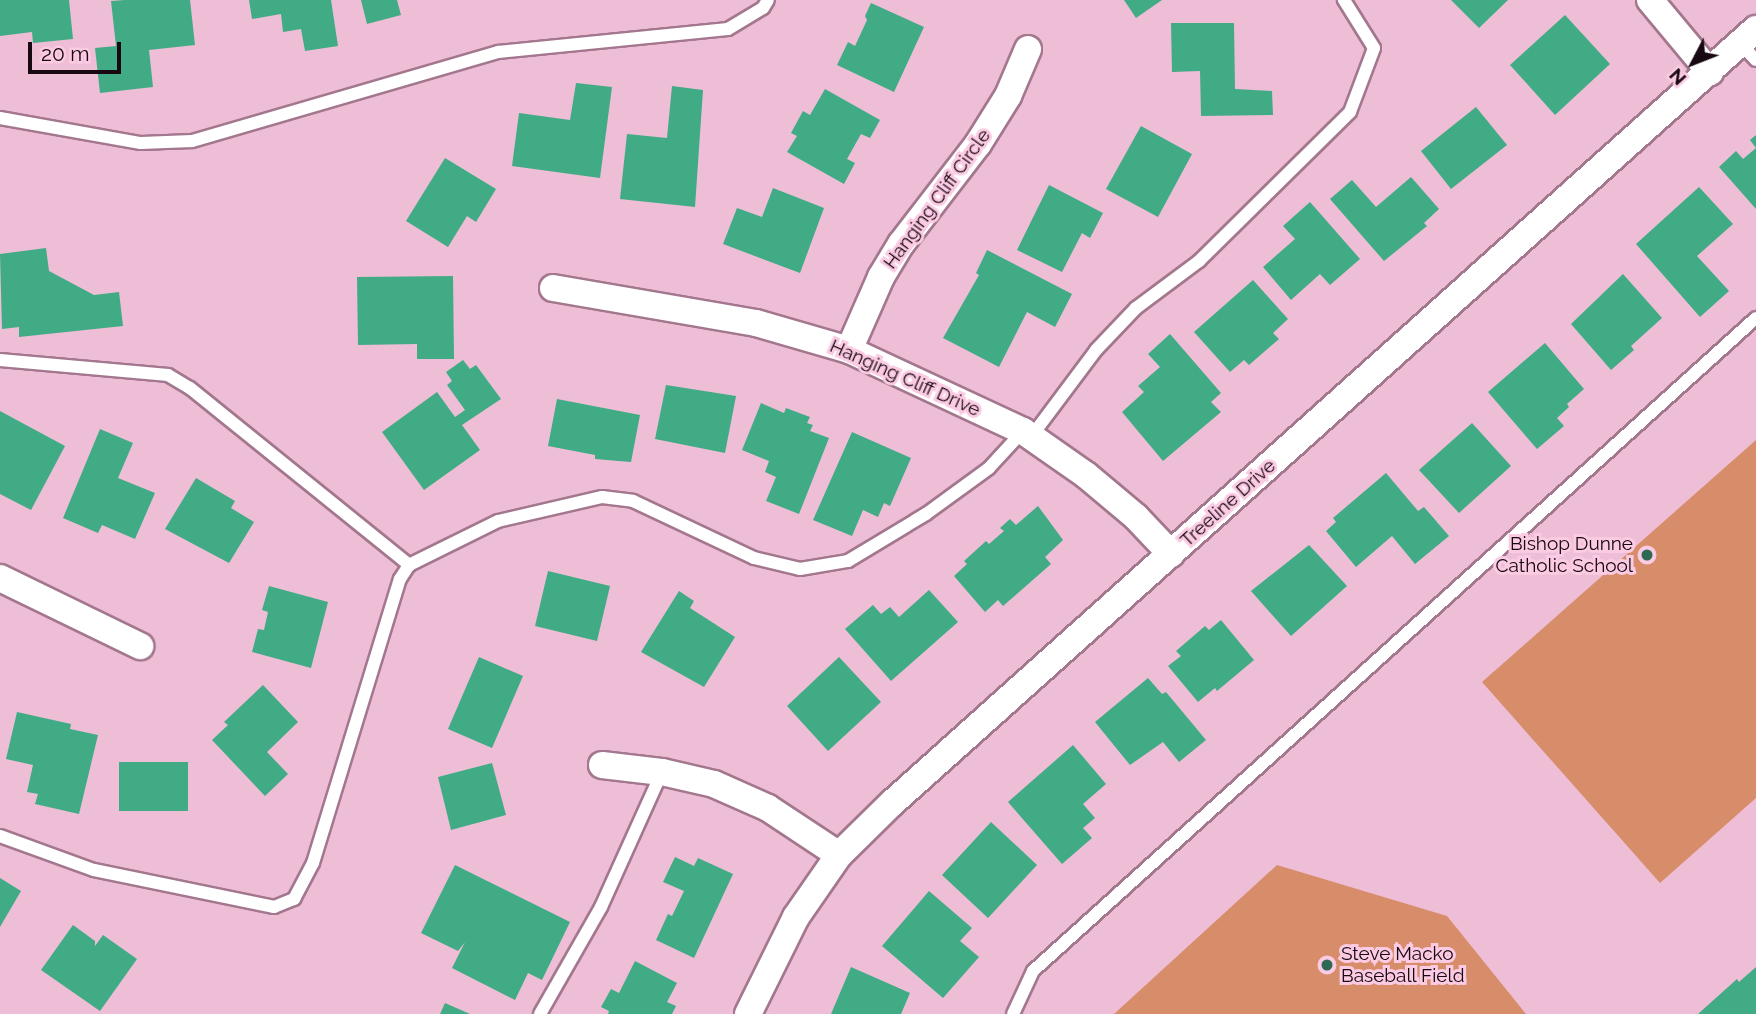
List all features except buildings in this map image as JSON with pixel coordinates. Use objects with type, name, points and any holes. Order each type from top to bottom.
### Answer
[{"type":"street","points":[[1650,0],[1710,72]]},
{"type":"street","name":"Treeline Drive","points":[[748,1014],[796,917],[839,855],[1710,72],[1751,44]]},
{"type":"street","name":"Hanging Cliff Circle","points":[[849,350],[901,244],[978,144],[1008,96],[1028,49]]},
{"type":"street","name":"Hanging Cliff Drive","points":[[553,288],[756,323],[849,350],[1027,434],[1086,475],[1136,517],[1171,554]]},
{"type":"street","points":[[0,578],[140,646]]},
{"type":"street","points":[[603,765],[662,772],[714,783],[768,808],[839,855]]},
{"type":"lane","points":[[0,118],[141,143],[192,141],[498,52],[728,29],[764,8],[768,0]]},
{"type":"lane","points":[[0,836],[94,870],[274,907],[294,899],[313,863],[400,579],[409,565],[498,521],[601,497],[633,501],[754,558],[800,569],[848,561],[926,514],[989,468],[1027,434],[1096,350],[1136,308],[1199,261],[1350,112],[1374,48],[1344,0]]},
{"type":"lane","points":[[1013,1014],[1033,971],[1756,318]]},
{"type":"lane","points":[[0,360],[168,375],[190,388],[409,565]]},
{"type":"lane","points":[[540,1014],[601,907],[662,772]]},
{"type":"shaded area","points":[[1756,440],[1756,798],[1660,883],[1482,682]]},
{"type":"shaded area","name":"Steve Macko Baseball Field","points":[[1277,865],[1447,916],[1526,1014],[1114,1014]]},
{"type":"place","name":"Bishop Dunne Catholic School","points":[[1647,555]]},
{"type":"place","name":"Steve Macko Baseball Field","points":[[1327,965]]}]
